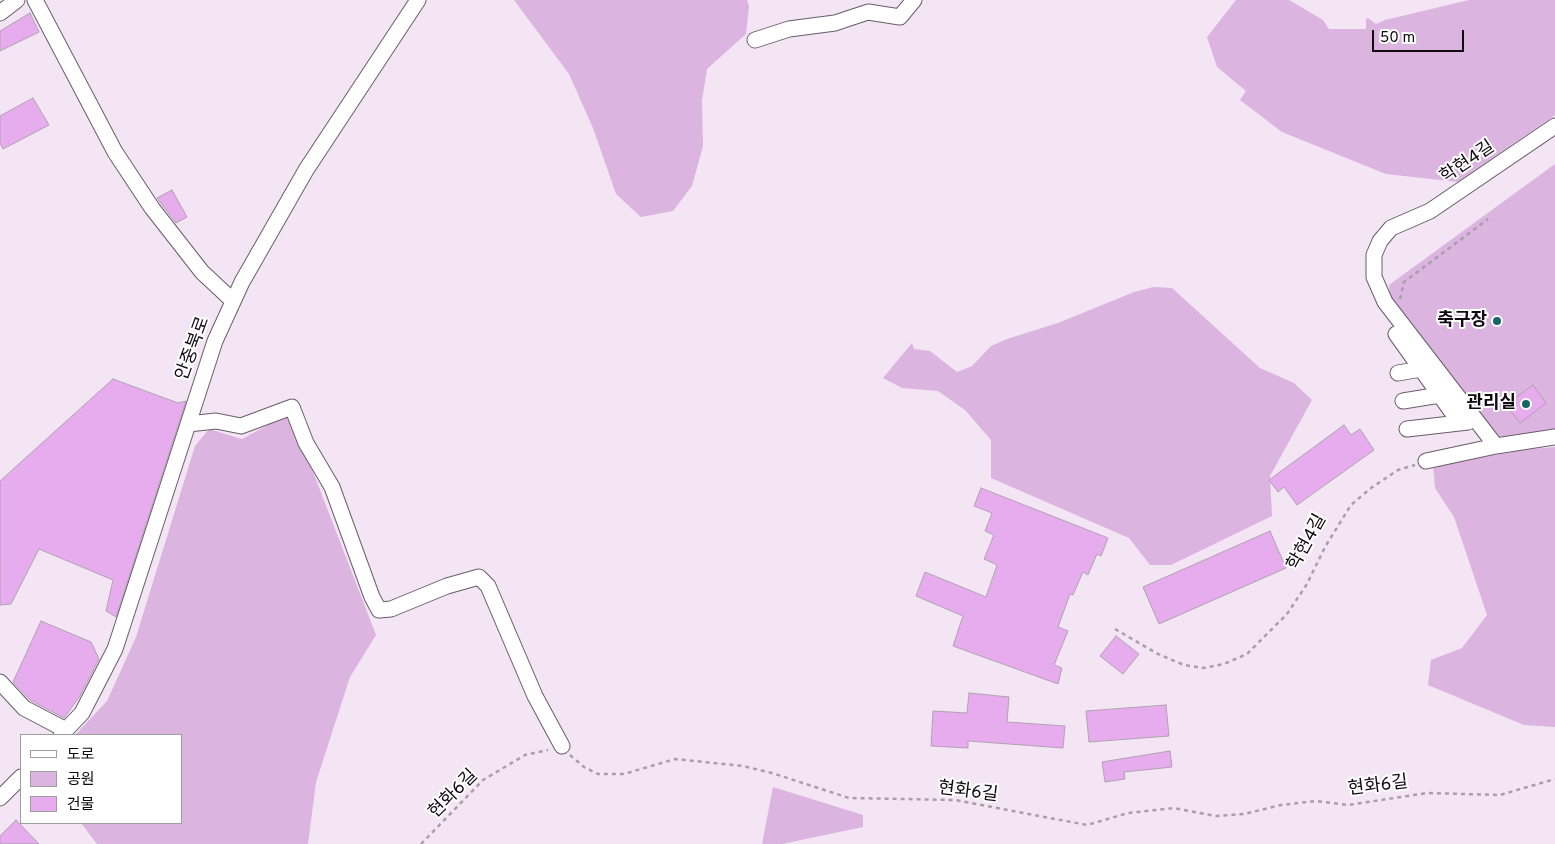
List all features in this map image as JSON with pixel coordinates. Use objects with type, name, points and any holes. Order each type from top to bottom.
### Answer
[{"type":"street","points":[[0,13],[17,0]]},
{"type":"street","points":[[35,0],[115,152],[152,208],[202,272],[233,301]]},
{"type":"street","name":"안중북로","points":[[63,733],[82,713],[115,649],[215,341],[233,301],[306,170],[418,0]]},
{"type":"street","points":[[755,40],[789,29],[835,24],[868,12],[900,17],[914,0]]},
{"type":"street","name":"학현4길","points":[[1496,446],[1384,302],[1374,277],[1374,255],[1380,241],[1392,228],[1430,211],[1555,126]]},
{"type":"street","points":[[1396,334],[1459,422]]},
{"type":"street","points":[[1398,373],[1421,369]]},
{"type":"street","points":[[1403,401],[1440,395]]},
{"type":"street","points":[[188,424],[216,421],[242,426],[292,407],[306,443],[332,487],[372,597],[379,610],[391,609],[447,586],[479,577],[488,586],[535,696],[562,746]]},
{"type":"street","points":[[1407,429],[1477,421]]},
{"type":"street","points":[[1426,461],[1496,446],[1555,437]]},
{"type":"street","points":[[0,682],[24,708],[63,733]]},
{"type":"street","points":[[0,798],[20,778]]},
{"type":"path","points":[[1406,306],[1399,298],[1404,282],[1488,219]]},
{"type":"path","name":"학현4길","points":[[1115,629],[1158,654],[1184,665],[1203,668],[1224,664],[1247,654],[1287,614],[1308,584],[1325,547],[1351,505],[1370,488],[1398,470],[1426,461]]},
{"type":"path","name":"현화6길","points":[[421,844],[483,780],[525,756],[562,746],[584,767],[598,774],[624,774],[675,759],[743,766],[772,773],[849,798],[955,800],[1087,825],[1128,813],[1174,808],[1216,816],[1244,814],[1282,805],[1316,801],[1348,805],[1428,793],[1500,795],[1555,779]]},
{"type":"green space","points":[[514,0],[747,0],[749,6],[746,34],[707,69],[702,100],[703,146],[692,186],[673,211],[641,217],[616,194],[593,128],[569,74]]},
{"type":"green space","points":[[1236,0],[1289,0],[1323,20],[1329,29],[1366,29],[1366,19],[1368,18],[1376,24],[1385,20],[1469,0],[1555,0],[1555,115],[1458,182],[1386,174],[1282,132],[1240,100],[1246,91],[1217,67],[1207,37]]},
{"type":"green space","points":[[1555,164],[1555,445],[1505,451],[1390,295],[1389,285]]},
{"type":"green space","points":[[1153,287],[1172,288],[1260,368],[1294,383],[1312,400],[1270,476],[1272,516],[1171,565],[1150,565],[1129,538],[991,478],[991,440],[965,410],[938,391],[902,388],[883,378],[912,343],[914,349],[930,351],[957,372],[972,366],[991,346],[1007,339],[1058,323],[1134,292]]},
{"type":"green space","points":[[288,414],[315,477],[376,635],[350,677],[316,782],[308,844],[97,844],[82,824],[182,824],[182,734],[76,734],[107,701],[136,637],[195,446],[209,429],[242,439]]},
{"type":"green space","points":[[1555,447],[1555,727],[1524,725],[1428,685],[1431,660],[1462,648],[1487,615],[1454,517],[1435,488],[1433,465],[1531,449]]},
{"type":"green space","points":[[773,787],[863,815],[863,827],[782,844],[762,844]]},
{"type":"building","points":[[30,13],[39,32],[0,51],[0,31]]},
{"type":"building","points":[[33,98],[49,125],[3,149],[0,143],[0,116]]},
{"type":"building","points":[[172,190],[187,217],[176,223],[157,198]]},
{"type":"building","points":[[113,379],[178,403],[186,401],[116,617],[106,611],[113,580],[39,549],[11,604],[0,605],[0,481]]},
{"type":"building","name":"관리실","points":[[1533,385],[1546,403],[1520,423],[1506,405]]},
{"type":"building","points":[[1344,425],[1351,435],[1360,429],[1374,450],[1297,505],[1284,487],[1278,492],[1269,480]]},
{"type":"building","points":[[981,488],[1108,538],[1101,556],[1097,554],[1088,575],[1083,572],[1073,595],[1070,594],[1058,627],[1068,631],[1054,665],[1062,668],[1058,684],[953,646],[963,616],[916,596],[925,572],[986,597],[997,565],[984,559],[994,535],[985,531],[992,513],[974,506]]},
{"type":"building","points":[[1270,531],[1286,568],[1159,624],[1143,587]]},
{"type":"building","points":[[41,621],[91,642],[99,659],[80,696],[64,718],[30,700],[13,682]]},
{"type":"building","points":[[1116,636],[1139,654],[1123,674],[1100,656]]},
{"type":"building","points":[[969,693],[1009,697],[1007,722],[1065,726],[1063,748],[968,741],[968,748],[931,746],[933,711],[967,713]]},
{"type":"building","points":[[1166,705],[1169,736],[1089,742],[1086,711]]},
{"type":"building","points":[[1170,751],[1172,767],[1124,772],[1125,779],[1105,782],[1102,762]]},
{"type":"building","points":[[16,820],[39,844],[0,844],[0,836]]},
{"type":"place","name":"축구장","points":[[1497,321]]},
{"type":"place","name":"관리실","points":[[1526,404]]}]
